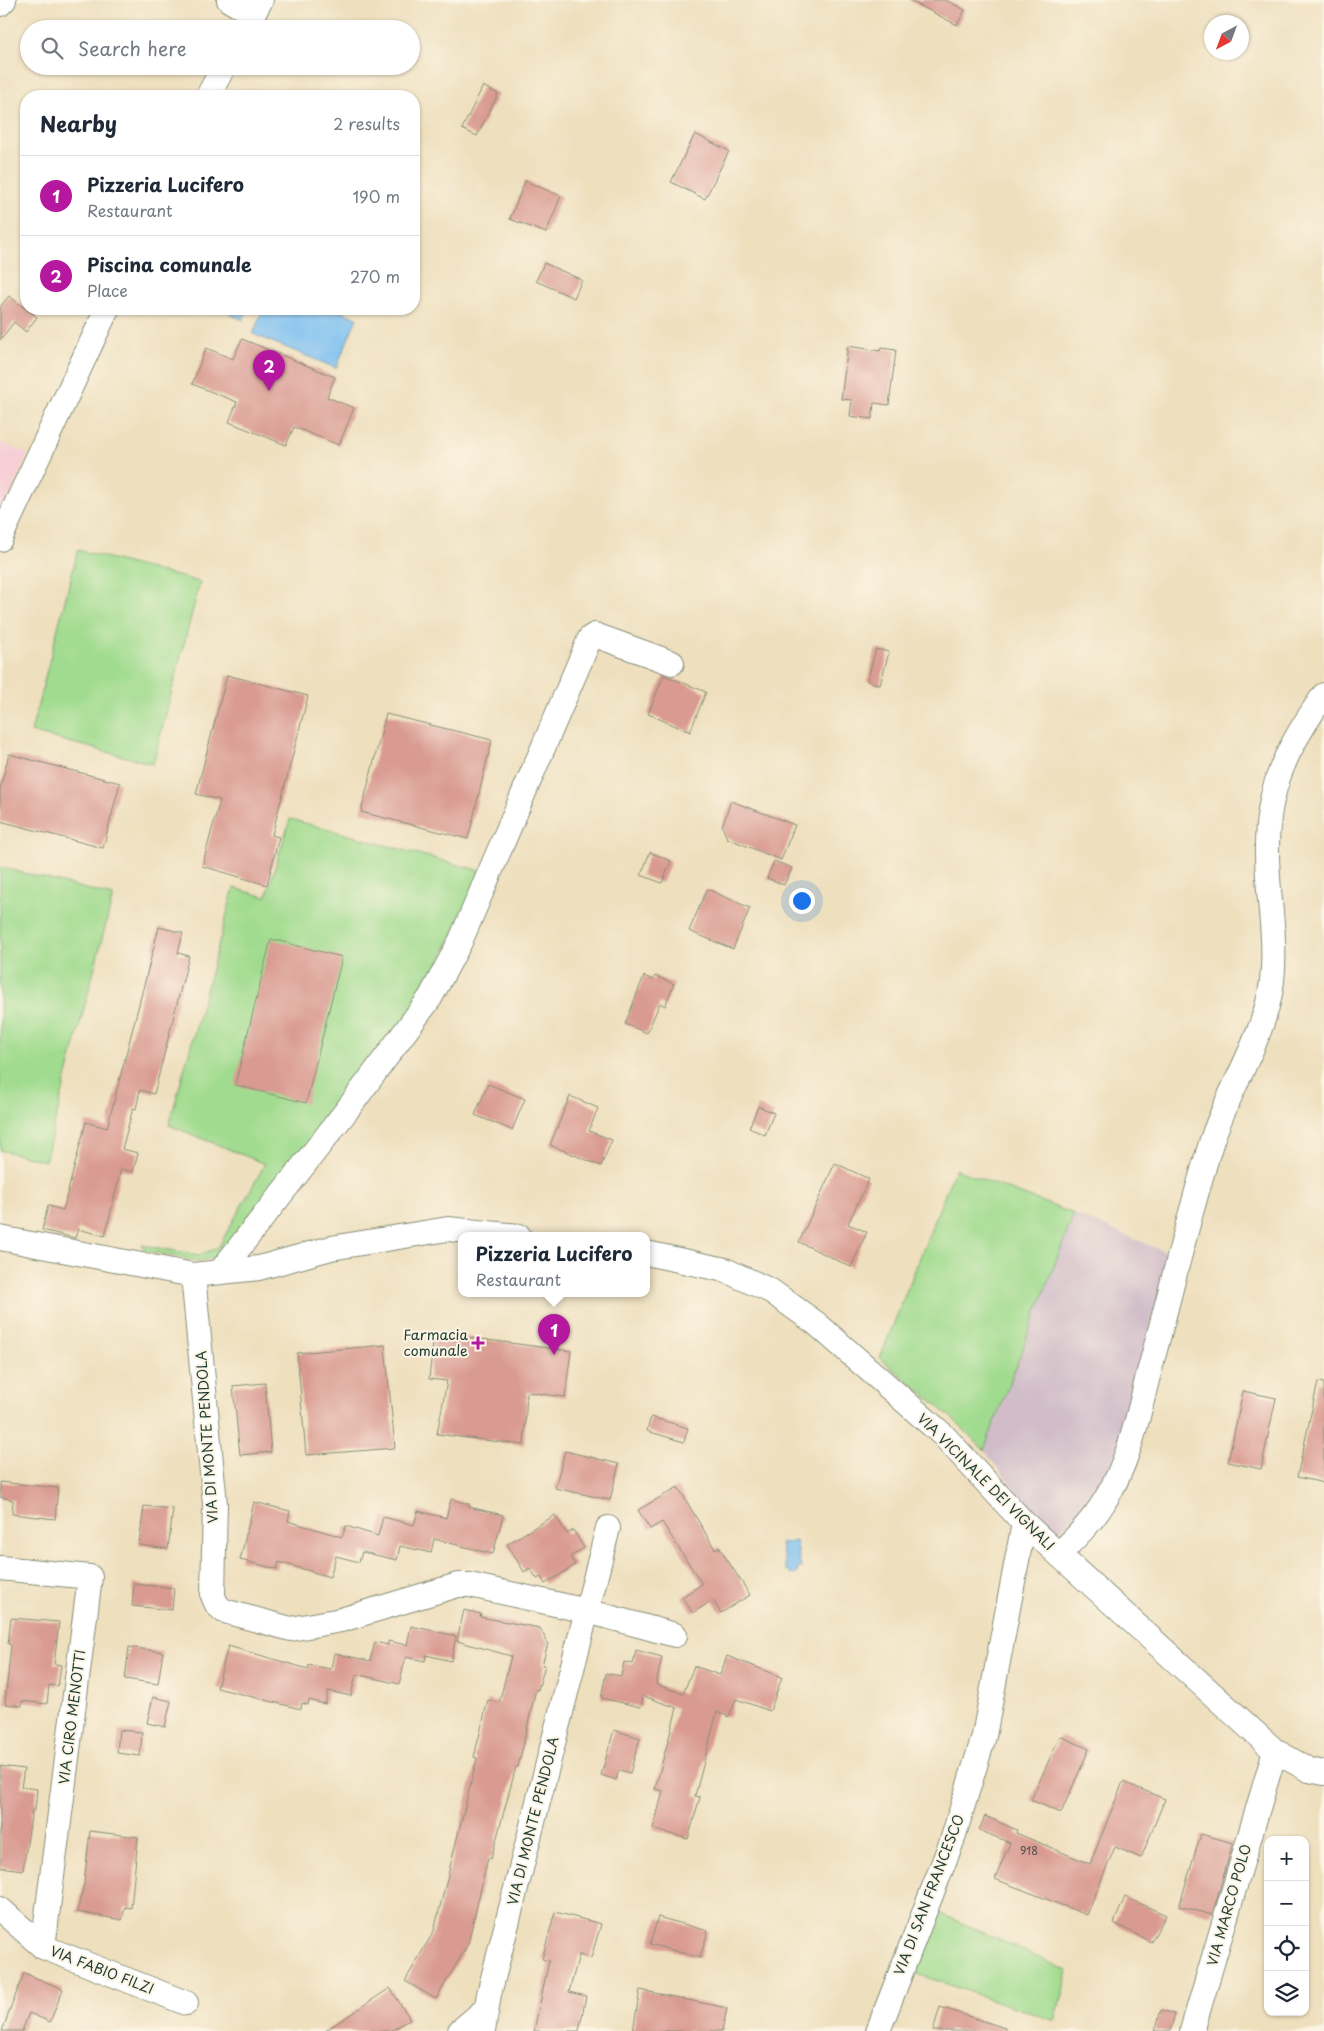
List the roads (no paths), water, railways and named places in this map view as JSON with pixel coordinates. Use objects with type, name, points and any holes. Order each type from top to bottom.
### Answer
[{"type":"street","points":[[0,4],[4,0]]},
{"type":"street","points":[[229,0],[253,14]]},
{"type":"street","points":[[211,90],[219,75]]},
{"type":"street","points":[[0,539],[104,315]]},
{"type":"street","points":[[220,1272],[347,1110],[430,998],[464,933],[590,638],[595,635],[672,663]]},
{"type":"street","points":[[1059,1554],[1084,1529],[1104,1502],[1127,1454],[1181,1248],[1213,1137],[1264,1014],[1272,982],[1273,945],[1267,852],[1269,807],[1286,755],[1306,718],[1324,695]]},
{"type":"street","points":[[0,1238],[193,1275],[259,1268],[331,1248],[448,1230],[472,1232]]},
{"type":"street","name":"VIA VICINALE DEI VIGNALI","points":[[650,1254],[726,1270],[771,1290],[817,1324],[943,1435],[1024,1523],[1275,1751],[1309,1770],[1324,1774]]},
{"type":"street","name":"VIA DI MONTE PENDOLA","points":[[193,1275],[215,1504],[213,1596],[217,1605],[224,1611],[291,1629],[341,1620],[458,1585],[470,1585],[587,1611],[675,1635]]},
{"type":"street","name":"VIA DI SAN FRANCESCO","points":[[878,2031],[952,1841],[984,1736],[1024,1523]]},
{"type":"street","name":"VIA DI MONTE PENDOLA","points":[[484,2020],[608,1528]]},
{"type":"street","name":"VIA CIRO MENOTTI","points":[[0,1568],[90,1577],[43,1947]]},
{"type":"street","name":"VIA MARCO POLO","points":[[1192,2031],[1275,1751]]},
{"type":"street","name":"VIA FABIO FILZI","points":[[0,1909],[43,1947],[186,2003]]},
{"type":"street","points":[[460,2031],[484,2020]]},
{"type":"water","points":[[231,315],[245,315],[243,320]]},
{"type":"water","points":[[261,315],[350,315],[357,318],[336,368],[253,334]]},
{"type":"water","points":[[796,1541],[801,1568],[797,1569],[798,1573],[790,1574],[790,1570],[786,1571],[781,1544]]},
{"type":"place","name":"Piscina comunale","points":[[269,391]]},
{"type":"place","name":"Farmacia comunale","points":[[478,1343]]},
{"type":"place","name":"Pizzeria Lucifero","points":[[554,1355]]}]
